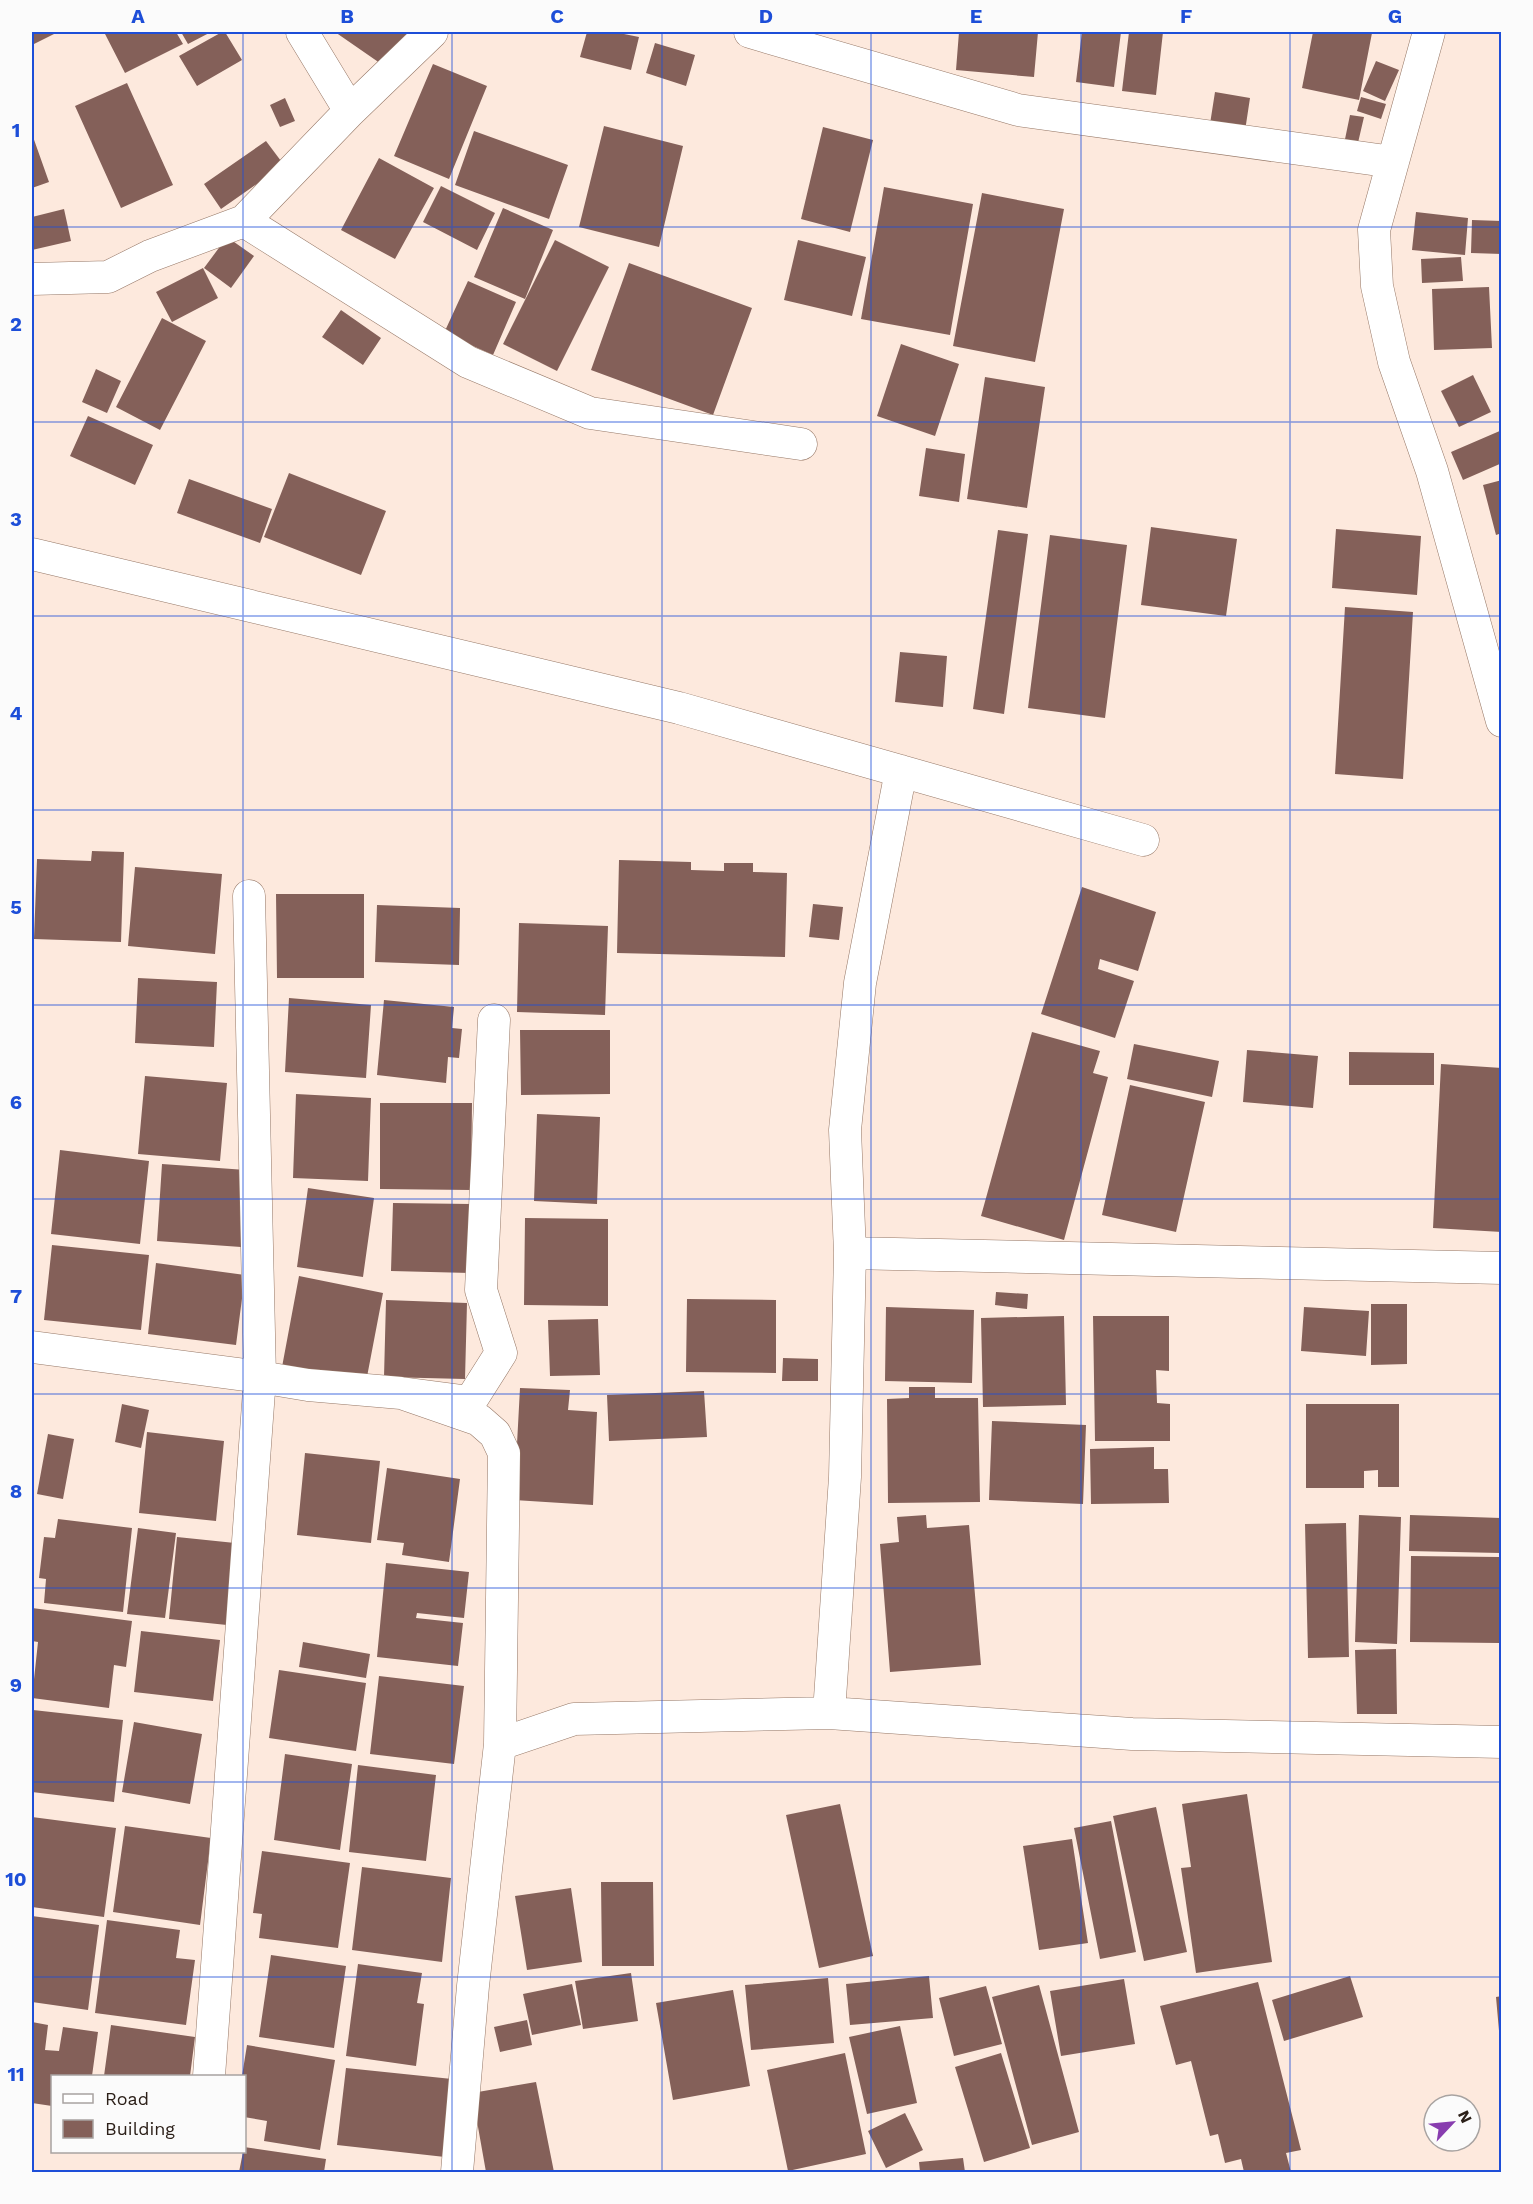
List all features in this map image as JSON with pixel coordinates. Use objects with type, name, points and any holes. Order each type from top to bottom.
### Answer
[{"type":"street","points":[[302,32],[350,111]]},
{"type":"street","points":[[32,279],[108,277],[150,256],[244,221],[350,111],[432,32]]},
{"type":"street","points":[[750,32],[1018,110],[1393,162]]},
{"type":"street","points":[[1429,32],[1374,230],[1377,286],[1394,362],[1432,471],[1502,721]]},
{"type":"street","points":[[244,221],[468,362],[590,413],[801,444]]},
{"type":"street","points":[[32,554],[679,708],[1143,840]]},
{"type":"street","points":[[829,1713],[844,1477],[850,1253],[845,1130],[860,983],[901,771]]},
{"type":"street","points":[[209,2075],[260,1377],[249,896]]},
{"type":"street","points":[[32,1347],[308,1385],[470,1402],[501,1353],[481,1290],[494,1020]]},
{"type":"street","points":[[850,1253],[1502,1268]]},
{"type":"street","points":[[401,1393],[479,1420],[495,1434],[504,1453],[500,1744],[473,1986],[457,2172]]},
{"type":"street","points":[[500,1744],[574,1719],[829,1713],[1132,1734],[1502,1742]]},
{"type":"building","points":[[32,32],[58,32],[32,45]]},
{"type":"building","points":[[104,32],[176,32],[183,44],[125,73]]},
{"type":"building","points":[[181,32],[211,32],[188,44]]},
{"type":"building","points":[[225,32],[242,60],[197,86],[179,56]]},
{"type":"building","points":[[335,32],[413,32],[387,68]]},
{"type":"building","points":[[587,32],[614,32],[639,37],[631,70],[580,57]]},
{"type":"building","points":[[959,32],[1038,32],[1034,77],[956,70]]},
{"type":"building","points":[[1082,32],[1121,32],[1114,87],[1076,82]]},
{"type":"building","points":[[1129,32],[1163,32],[1156,95],[1122,91]]},
{"type":"building","points":[[1313,32],[1372,33],[1359,100],[1302,88]]},
{"type":"building","points":[[655,43],[695,55],[686,86],[646,73]]},
{"type":"building","points":[[1376,61],[1399,70],[1385,101],[1363,91]]},
{"type":"building","points":[[433,64],[487,86],[449,179],[394,156]]},
{"type":"building","points":[[127,83],[173,185],[121,208],[75,106]]},
{"type":"building","points":[[1215,92],[1250,98],[1245,131],[1210,124]]},
{"type":"building","points":[[1361,97],[1386,104],[1381,119],[1357,111]]},
{"type":"building","points":[[285,98],[295,121],[280,127],[270,105]]},
{"type":"building","points":[[1350,115],[1364,117],[1357,147],[1344,144]]},
{"type":"building","points":[[604,126],[683,146],[659,247],[579,227]]},
{"type":"building","points":[[823,127],[873,140],[850,232],[801,219]]},
{"type":"building","points":[[474,131],[568,165],[549,219],[455,185]]},
{"type":"building","points":[[32,134],[49,182],[32,188]]},
{"type":"building","points":[[266,141],[284,165],[221,209],[204,184]]},
{"type":"building","points":[[379,158],[434,188],[395,259],[341,230]]},
{"type":"building","points":[[441,186],[495,213],[477,250],[423,222]]},
{"type":"building","points":[[884,187],[973,204],[950,335],[861,319]]},
{"type":"building","points":[[982,193],[1064,209],[1035,362],[953,346]]},
{"type":"building","points":[[503,208],[553,230],[525,299],[474,277]]},
{"type":"building","points":[[64,209],[71,241],[32,250],[32,217]]},
{"type":"building","points":[[1416,212],[1468,218],[1465,255],[1412,250]]},
{"type":"building","points":[[1472,220],[1502,221],[1502,254],[1471,253]]},
{"type":"building","points":[[227,237],[254,256],[231,288],[204,268]]},
{"type":"building","points":[[555,240],[609,267],[557,371],[503,344]]},
{"type":"building","points":[[798,240],[866,257],[852,316],[784,300]]},
{"type":"building","points":[[1461,257],[1463,281],[1422,283],[1421,259]]},
{"type":"building","points":[[629,263],[752,308],[713,415],[591,370]]},
{"type":"building","points":[[203,268],[218,298],[172,322],[156,292]]},
{"type":"building","points":[[468,281],[516,302],[493,355],[444,333]]},
{"type":"building","points":[[1489,287],[1492,348],[1434,350],[1432,289]]},
{"type":"building","points":[[341,310],[381,338],[363,365],[322,337]]},
{"type":"building","points":[[162,318],[206,341],[160,430],[116,407]]},
{"type":"building","points":[[901,344],[959,364],[935,436],[877,416]]},
{"type":"building","points":[[96,369],[121,381],[107,413],[82,402]]},
{"type":"building","points":[[1473,375],[1491,412],[1459,427],[1441,391]]},
{"type":"building","points":[[985,377],[1045,387],[1027,508],[967,499]]},
{"type":"building","points":[[88,416],[153,445],[135,485],[70,456]]},
{"type":"building","points":[[1502,430],[1502,463],[1463,480],[1451,452]]},
{"type":"building","points":[[926,448],[965,454],[959,502],[919,496]]},
{"type":"building","points":[[289,473],[386,511],[361,575],[264,537]]},
{"type":"building","points":[[189,479],[272,509],[260,543],[177,513]]},
{"type":"building","points":[[1502,480],[1502,533],[1496,535],[1483,485]]},
{"type":"building","points":[[1151,527],[1237,539],[1226,616],[1141,605]]},
{"type":"building","points":[[1336,529],[1421,536],[1417,595],[1332,588]]},
{"type":"building","points":[[998,530],[1028,534],[1004,714],[973,709]]},
{"type":"building","points":[[1050,535],[1127,545],[1105,718],[1028,708]]},
{"type":"building","points":[[1345,607],[1413,612],[1403,779],[1335,774]]},
{"type":"building","points":[[900,652],[947,656],[943,707],[895,702]]},
{"type":"building","points":[[92,851],[124,852],[121,942],[34,939],[37,859],[91,861]]},
{"type":"building","points":[[619,860],[691,862],[691,870],[724,871],[724,863],[753,863],[753,872],[787,873],[785,957],[617,953]]},
{"type":"building","points":[[135,867],[222,874],[215,954],[128,946]]},
{"type":"building","points":[[1082,887],[1156,912],[1138,971],[1100,959],[1098,969],[1134,981],[1115,1038],[1041,1014]]},
{"type":"building","points":[[276,894],[364,894],[364,978],[277,978]]},
{"type":"building","points":[[813,904],[843,907],[839,940],[809,937]]},
{"type":"building","points":[[377,905],[460,908],[459,965],[375,962]]},
{"type":"building","points":[[519,923],[608,926],[605,1015],[517,1012]]},
{"type":"building","points":[[138,978],[217,982],[214,1047],[135,1043]]},
{"type":"building","points":[[289,998],[371,1005],[366,1078],[285,1072]]},
{"type":"building","points":[[384,1000],[454,1007],[452,1028],[462,1029],[459,1058],[448,1057],[446,1083],[377,1075]]},
{"type":"building","points":[[520,1030],[610,1030],[610,1094],[521,1095]]},
{"type":"building","points":[[1032,1032],[1100,1051],[1093,1073],[1108,1077],[1064,1240],[981,1216]]},
{"type":"building","points":[[1134,1044],[1219,1061],[1212,1097],[1127,1079]]},
{"type":"building","points":[[1247,1050],[1318,1056],[1313,1108],[1243,1102]]},
{"type":"building","points":[[1349,1052],[1434,1053],[1434,1085],[1349,1085]]},
{"type":"building","points":[[1441,1064],[1502,1068],[1502,1232],[1433,1228]]},
{"type":"building","points":[[145,1076],[227,1083],[220,1161],[138,1154]]},
{"type":"building","points":[[1130,1085],[1205,1102],[1176,1232],[1102,1215]]},
{"type":"building","points":[[296,1094],[371,1098],[368,1181],[293,1178]]},
{"type":"building","points":[[380,1103],[472,1103],[471,1190],[380,1189]]},
{"type":"building","points":[[537,1114],[600,1117],[597,1204],[534,1201]]},
{"type":"building","points":[[60,1150],[149,1161],[140,1244],[51,1234]]},
{"type":"building","points":[[162,1164],[246,1170],[241,1247],[157,1241]]},
{"type":"building","points":[[308,1188],[374,1198],[363,1277],[297,1267]]},
{"type":"building","points":[[393,1203],[471,1204],[470,1273],[391,1271]]},
{"type":"building","points":[[525,1218],[608,1219],[608,1306],[524,1305]]},
{"type":"building","points":[[52,1245],[149,1255],[141,1330],[44,1320]]},
{"type":"building","points":[[156,1263],[245,1275],[236,1345],[148,1334]]},
{"type":"building","points":[[299,1276],[383,1293],[366,1382],[282,1367]]},
{"type":"building","points":[[996,1292],[1028,1294],[1027,1309],[995,1305]]},
{"type":"building","points":[[687,1299],[776,1300],[776,1373],[686,1372]]},
{"type":"building","points":[[386,1300],[467,1303],[465,1379],[384,1377]]},
{"type":"building","points":[[1371,1304],[1407,1304],[1407,1364],[1371,1365]]},
{"type":"building","points":[[886,1307],[974,1310],[972,1383],[885,1381]]},
{"type":"building","points":[[1304,1307],[1369,1311],[1366,1356],[1301,1351]]},
{"type":"building","points":[[1064,1316],[1066,1405],[983,1407],[981,1318]]},
{"type":"building","points":[[1093,1316],[1169,1316],[1169,1371],[1156,1370],[1157,1403],[1170,1404],[1170,1441],[1095,1441]]},
{"type":"building","points":[[598,1319],[600,1375],[550,1376],[548,1320]]},
{"type":"building","points":[[783,1358],[818,1359],[818,1381],[782,1381]]},
{"type":"building","points":[[909,1387],[935,1387],[935,1398],[978,1398],[980,1502],[888,1503],[887,1399],[909,1398]]},
{"type":"building","points":[[520,1388],[570,1390],[568,1410],[597,1412],[593,1505],[514,1500]]},
{"type":"building","points":[[704,1391],[707,1437],[609,1441],[607,1395]]},
{"type":"building","points":[[122,1404],[149,1410],[141,1448],[115,1442]]},
{"type":"building","points":[[1306,1404],[1399,1404],[1399,1487],[1378,1487],[1378,1470],[1364,1471],[1364,1488],[1306,1488]]},
{"type":"building","points":[[992,1421],[1086,1425],[1083,1504],[989,1500]]},
{"type":"building","points":[[147,1432],[224,1441],[216,1521],[139,1513]]},
{"type":"building","points":[[48,1434],[74,1439],[63,1499],[37,1494]]},
{"type":"building","points":[[1154,1447],[1154,1469],[1168,1469],[1169,1503],[1091,1504],[1090,1449]]},
{"type":"building","points":[[305,1453],[380,1461],[371,1543],[297,1535]]},
{"type":"building","points":[[387,1468],[460,1479],[449,1562],[402,1555],[404,1543],[377,1540]]},
{"type":"building","points":[[926,1515],[927,1528],[969,1525],[981,1665],[890,1672],[880,1544],[899,1542],[897,1517]]},
{"type":"building","points":[[1359,1515],[1401,1517],[1397,1644],[1355,1642]]},
{"type":"building","points":[[1410,1515],[1501,1518],[1500,1553],[1409,1551]]},
{"type":"building","points":[[58,1519],[132,1528],[123,1612],[44,1603],[46,1579],[39,1578],[44,1537],[55,1538]]},
{"type":"building","points":[[1346,1523],[1349,1657],[1308,1658],[1305,1524]]},
{"type":"building","points":[[138,1528],[176,1533],[165,1618],[127,1614]]},
{"type":"building","points":[[177,1537],[235,1543],[227,1625],[169,1619]]},
{"type":"building","points":[[1411,1556],[1499,1557],[1499,1643],[1410,1642]]},
{"type":"building","points":[[386,1563],[469,1572],[464,1618],[417,1613],[416,1618],[463,1623],[458,1666],[377,1657]]},
{"type":"building","points":[[32,1608],[132,1621],[126,1667],[114,1665],[109,1708],[32,1698],[38,1642],[32,1641]]},
{"type":"building","points":[[141,1631],[220,1640],[213,1701],[134,1692]]},
{"type":"building","points":[[303,1642],[370,1654],[366,1678],[299,1667]]},
{"type":"building","points":[[1396,1649],[1397,1714],[1357,1714],[1355,1650]]},
{"type":"building","points":[[279,1670],[366,1683],[356,1751],[269,1738]]},
{"type":"building","points":[[379,1676],[464,1686],[454,1764],[370,1754]]},
{"type":"building","points":[[33,1710],[123,1720],[114,1802],[32,1792]]},
{"type":"building","points":[[134,1722],[202,1734],[190,1804],[122,1792]]},
{"type":"building","points":[[285,1754],[352,1764],[340,1850],[274,1840]]},
{"type":"building","points":[[358,1765],[436,1775],[426,1861],[349,1852]]},
{"type":"building","points":[[1247,1794],[1272,1962],[1196,1973],[1181,1868],[1191,1867],[1182,1804]]},
{"type":"building","points":[[840,1804],[873,1956],[819,1968],[786,1815]]},
{"type":"building","points":[[1156,1807],[1187,1952],[1144,1961],[1113,1816]]},
{"type":"building","points":[[32,1817],[116,1828],[104,1917],[32,1907]]},
{"type":"building","points":[[1111,1821],[1136,1952],[1100,1959],[1074,1828]]},
{"type":"building","points":[[125,1826],[211,1838],[200,1925],[113,1912]]},
{"type":"building","points":[[1072,1839],[1088,1943],[1039,1950],[1023,1846]]},
{"type":"building","points":[[262,1851],[350,1863],[338,1948],[259,1938],[262,1914],[253,1913]]},
{"type":"building","points":[[362,1867],[451,1878],[442,1962],[352,1950]]},
{"type":"building","points":[[601,1882],[653,1882],[654,1966],[602,1966]]},
{"type":"building","points":[[571,1888],[582,1962],[527,1970],[515,1896]]},
{"type":"building","points":[[32,1916],[99,1925],[88,2010],[32,2002]]},
{"type":"building","points":[[107,1920],[180,1930],[176,1958],[195,1960],[186,2025],[95,2013]]},
{"type":"building","points":[[271,1955],[346,1966],[334,2048],[259,2037]]},
{"type":"building","points":[[358,1964],[422,1973],[417,2003],[424,2004],[416,2066],[346,2056]]},
{"type":"building","points":[[631,1973],[638,2021],[583,2029],[575,1981]]},
{"type":"building","points":[[929,1976],[933,2018],[850,2025],[846,1984]]},
{"type":"building","points":[[1350,1976],[1363,2017],[1284,2041],[1272,2000]]},
{"type":"building","points":[[828,1978],[834,2043],[751,2050],[745,1985]]},
{"type":"building","points":[[1124,1979],[1135,2044],[1061,2056],[1050,1991]]},
{"type":"building","points":[[1258,1982],[1301,2150],[1286,2153],[1291,2172],[1244,2172],[1241,2159],[1225,2163],[1218,2134],[1210,2136],[1191,2061],[1176,2065],[1160,2006]]},
{"type":"building","points":[[572,1984],[581,2025],[532,2035],[523,1994]]},
{"type":"building","points":[[1039,1985],[1079,2132],[1032,2145],[992,1997]]},
{"type":"building","points":[[986,1986],[1002,2044],[954,2056],[939,1998]]},
{"type":"building","points":[[733,1990],[750,2086],[673,2100],[656,2003]]},
{"type":"building","points":[[1502,1996],[1502,2042],[1500,2042],[1496,1997]]},
{"type":"building","points":[[527,2020],[532,2045],[500,2052],[494,2027]]},
{"type":"building","points":[[32,2022],[48,2025],[45,2050],[59,2051],[63,2027],[98,2032],[92,2075],[51,2075],[51,2106],[32,2103]]},
{"type":"building","points":[[111,2025],[195,2037],[190,2075],[104,2075]]},
{"type":"building","points":[[900,2026],[917,2103],[867,2114],[849,2037]]},
{"type":"building","points":[[247,2045],[335,2060],[320,2150],[264,2141],[267,2121],[246,2117],[246,2075],[242,2075]]},
{"type":"building","points":[[845,2053],[866,2154],[788,2171],[767,2070]]},
{"type":"building","points":[[1001,2053],[1030,2148],[984,2162],[955,2067]]},
{"type":"building","points":[[346,2068],[452,2079],[445,2157],[337,2145]]},
{"type":"building","points":[[536,2082],[554,2172],[486,2172],[472,2093]]},
{"type":"building","points":[[905,2113],[923,2150],[886,2168],[868,2131]]},
{"type":"building","points":[[246,2147],[326,2159],[324,2172],[239,2172]]},
{"type":"building","points":[[963,2158],[965,2172],[920,2172],[919,2162]]}]
